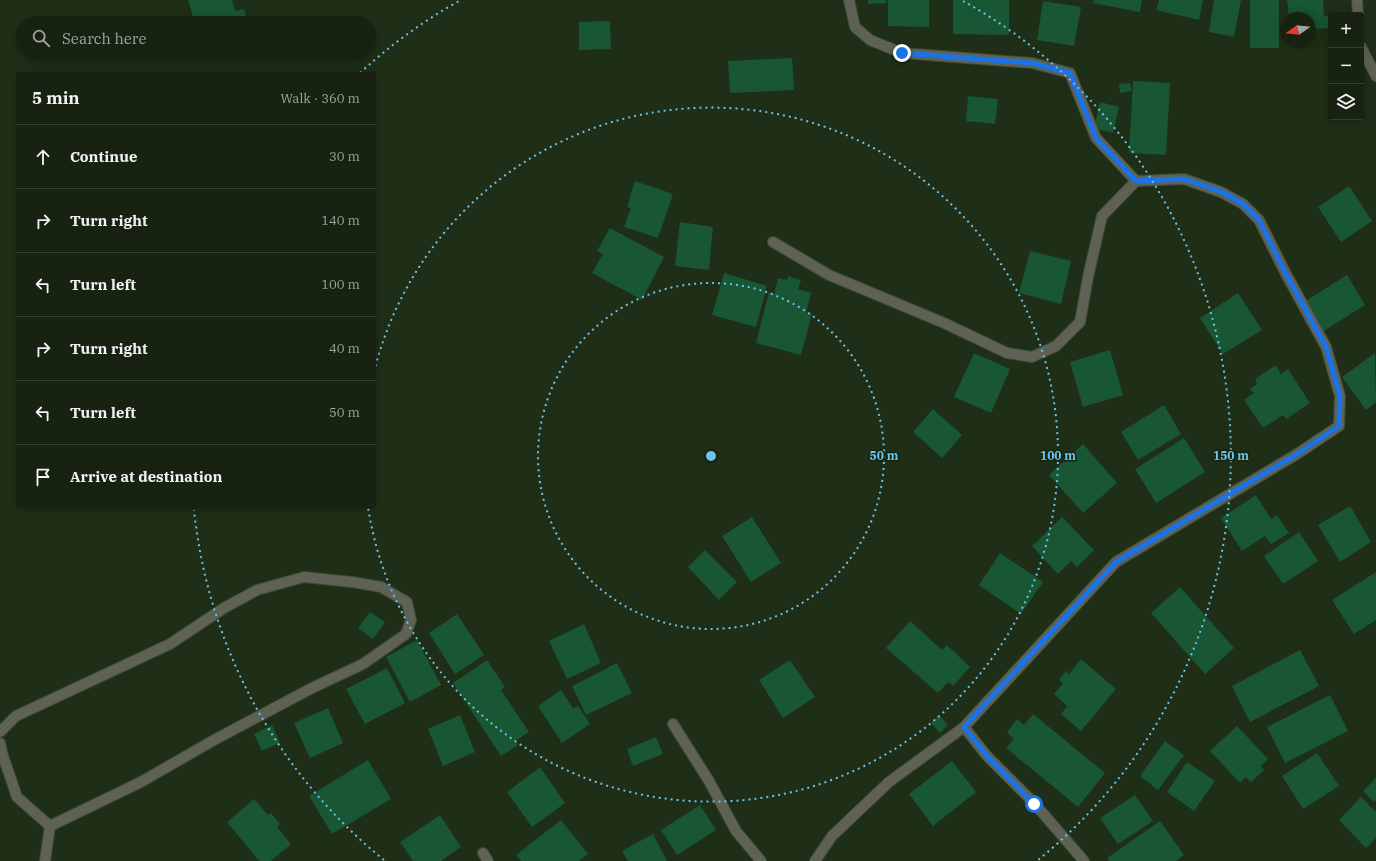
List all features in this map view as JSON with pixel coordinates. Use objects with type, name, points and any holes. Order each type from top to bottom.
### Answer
[{"type":"street","points":[[849,0],[855,27],[870,40],[902,53],[1032,63],[1070,73],[1096,138],[1136,181]]},
{"type":"street","points":[[1357,0],[1358,12]]},
{"type":"street","points":[[1362,48],[1376,76]]},
{"type":"street","points":[[774,242],[829,275],[944,323],[1007,353],[1032,357],[1056,346],[1080,322],[1088,277],[1102,216],[1136,181],[1184,179],[1222,192],[1243,204],[1259,220],[1286,274],[1326,347],[1340,396],[1339,426],[1297,454],[1116,562],[964,727],[889,782],[832,836],[815,861]]},
{"type":"street","points":[[0,732],[16,716],[170,644],[224,608],[258,590],[304,578],[352,582],[381,587],[407,602],[411,620],[406,634],[363,664],[312,688],[214,740],[141,782],[50,826]]},
{"type":"street","points":[[673,724],[709,780],[736,831],[761,861]]},
{"type":"street","points":[[964,727],[987,756],[1034,804],[1084,861]]},
{"type":"street","points":[[0,743],[17,797],[50,826]]},
{"type":"street","points":[[45,861],[50,826]]},
{"type":"building","points":[[188,0],[232,0],[235,11],[244,9],[246,16],[193,16]]},
{"type":"building","points":[[868,0],[886,0],[886,3],[868,4]]},
{"type":"building","points":[[888,0],[929,0],[929,27],[888,26]]},
{"type":"building","points":[[953,0],[1009,0],[1009,35],[953,34]]},
{"type":"building","points":[[1094,0],[1142,0],[1140,12],[1093,3]]},
{"type":"building","points":[[1159,0],[1203,0],[1199,20],[1156,10]]},
{"type":"building","points":[[1214,0],[1241,0],[1234,37],[1209,32]]},
{"type":"building","points":[[1250,0],[1279,0],[1279,48],[1250,48]]},
{"type":"building","points":[[1287,0],[1323,0],[1324,16],[1328,15],[1328,28],[1316,29],[1316,12],[1288,12]]},
{"type":"building","points":[[1043,1],[1081,7],[1074,46],[1037,40]]},
{"type":"building","points":[[610,21],[611,49],[579,50],[579,22]]},
{"type":"building","points":[[792,58],[794,90],[730,93],[728,61]]},
{"type":"building","points":[[1133,81],[1170,83],[1166,155],[1129,153]]},
{"type":"building","points":[[1130,83],[1132,91],[1120,93],[1119,84]]},
{"type":"building","points":[[968,96],[998,99],[995,124],[966,121]]},
{"type":"building","points":[[1100,102],[1119,107],[1113,133],[1094,128]]},
{"type":"building","points":[[635,181],[673,194],[658,238],[624,227],[631,208],[627,207]]},
{"type":"building","points":[[1349,186],[1372,221],[1341,242],[1318,207]]},
{"type":"building","points":[[680,222],[713,227],[709,270],[675,266]]},
{"type":"building","points":[[610,228],[664,257],[642,300],[592,273],[603,254],[597,251]]},
{"type":"building","points":[[1030,251],[1071,261],[1061,304],[1019,293]]},
{"type":"building","points":[[724,273],[767,286],[756,327],[712,315]]},
{"type":"building","points":[[1347,275],[1365,305],[1322,332],[1304,302]]},
{"type":"building","points":[[788,276],[801,280],[798,289],[811,293],[806,313],[812,314],[801,355],[756,343],[769,292],[774,294],[778,278],[787,280]]},
{"type":"building","points":[[1238,293],[1262,330],[1223,354],[1200,318]]},
{"type":"building","points":[[1110,350],[1123,395],[1083,407],[1070,362]]},
{"type":"building","points":[[974,353],[1010,369],[991,413],[954,397]]},
{"type":"building","points":[[1375,353],[1376,402],[1366,410],[1342,377]]},
{"type":"building","points":[[1276,365],[1281,374],[1288,369],[1310,403],[1286,419],[1283,415],[1263,428],[1244,400],[1254,393],[1250,389],[1257,384],[1255,379]]},
{"type":"building","points":[[1164,405],[1181,434],[1138,460],[1121,432]]},
{"type":"building","points":[[933,409],[962,435],[942,458],[913,432]]},
{"type":"building","points":[[1184,438],[1205,472],[1156,503],[1135,469]]},
{"type":"building","points":[[1083,444],[1117,483],[1083,513],[1049,475]]},
{"type":"building","points":[[1256,495],[1271,519],[1277,515],[1289,533],[1271,544],[1265,536],[1242,551],[1221,518]]},
{"type":"building","points":[[1350,506],[1371,542],[1340,562],[1318,525]]},
{"type":"building","points":[[752,517],[781,563],[751,582],[722,536]]},
{"type":"building","points":[[1062,517],[1094,550],[1077,567],[1071,561],[1058,574],[1032,546]]},
{"type":"building","points":[[1299,532],[1318,561],[1283,584],[1264,556]]},
{"type":"building","points":[[705,550],[737,582],[719,600],[688,567]]},
{"type":"building","points":[[1000,553],[1043,582],[1021,614],[979,585]]},
{"type":"building","points":[[1376,572],[1376,620],[1354,634],[1332,600]]},
{"type":"building","points":[[1180,587],[1234,648],[1205,674],[1151,613]]},
{"type":"building","points":[[370,612],[385,622],[373,639],[358,628]]},
{"type":"building","points":[[457,614],[484,655],[455,674],[429,633]]},
{"type":"building","points":[[910,621],[942,650],[947,645],[970,667],[953,686],[948,682],[938,693],[886,648]]},
{"type":"building","points":[[584,624],[601,663],[567,679],[549,641]]},
{"type":"building","points":[[417,640],[441,685],[410,702],[386,657]]},
{"type":"building","points":[[1300,650],[1319,686],[1250,722],[1232,686]]},
{"type":"building","points":[[1081,659],[1116,689],[1081,731],[1061,714],[1067,706],[1054,694],[1063,683],[1059,680],[1066,671],[1069,674]]},
{"type":"building","points":[[487,660],[505,687],[501,690],[529,732],[515,741],[518,745],[501,756],[453,683]]},
{"type":"building","points":[[790,660],[815,697],[783,718],[759,680]]},
{"type":"building","points":[[617,663],[632,693],[586,715],[572,686]]},
{"type":"building","points":[[387,668],[405,703],[365,724],[346,689]]},
{"type":"building","points":[[561,690],[573,708],[578,706],[590,724],[562,743],[538,706]]},
{"type":"building","points":[[1330,695],[1348,731],[1285,763],[1267,727]]},
{"type":"building","points":[[328,708],[343,743],[310,758],[294,723]]},
{"type":"building","points":[[1033,714],[1105,773],[1078,807],[1006,748],[1014,739],[1007,732],[1017,719],[1024,725]]},
{"type":"building","points":[[460,715],[475,752],[443,766],[428,729]]},
{"type":"building","points":[[939,715],[948,725],[940,733],[931,723]]},
{"type":"building","points":[[272,725],[280,743],[262,751],[254,734]]},
{"type":"building","points":[[1237,726],[1268,759],[1261,766],[1264,770],[1251,782],[1246,777],[1240,783],[1210,751]]},
{"type":"building","points":[[656,737],[663,754],[633,766],[627,749]]},
{"type":"building","points":[[1165,741],[1184,755],[1158,790],[1140,776]]},
{"type":"building","points":[[1317,753],[1339,786],[1303,809],[1282,776]]},
{"type":"building","points":[[368,760],[391,799],[332,834],[309,796]]},
{"type":"building","points":[[952,761],[976,792],[933,826],[909,794]]},
{"type":"building","points":[[1187,762],[1215,781],[1194,811],[1167,792]]},
{"type":"building","points":[[540,767],[565,803],[532,827],[507,792]]},
{"type":"building","points":[[1376,778],[1376,800],[1374,802],[1363,791]]},
{"type":"building","points":[[1135,795],[1153,821],[1118,844],[1100,818]]},
{"type":"building","points":[[1361,797],[1376,812],[1376,838],[1366,848],[1339,820]]},
{"type":"building","points":[[254,799],[268,815],[271,813],[280,824],[277,827],[291,844],[271,861],[259,861],[227,822]]},
{"type":"building","points":[[700,805],[716,830],[677,855],[661,830]]},
{"type":"building","points":[[440,815],[461,847],[441,861],[413,861],[400,842]]},
{"type":"building","points":[[561,820],[588,854],[579,861],[521,861],[516,855]]},
{"type":"building","points":[[1160,821],[1184,855],[1176,861],[1109,861],[1107,858]]},
{"type":"building","points":[[653,834],[667,861],[628,861],[622,851]]},
{"type":"route","points":[[902,53],[977,60],[1032,63],[1070,73],[1096,138],[1136,181],[1184,179],[1222,192],[1243,204],[1259,220],[1286,274],[1326,347],[1340,396],[1339,426],[1297,454],[1194,514],[1116,562],[964,727],[987,756],[1034,804]]}]
